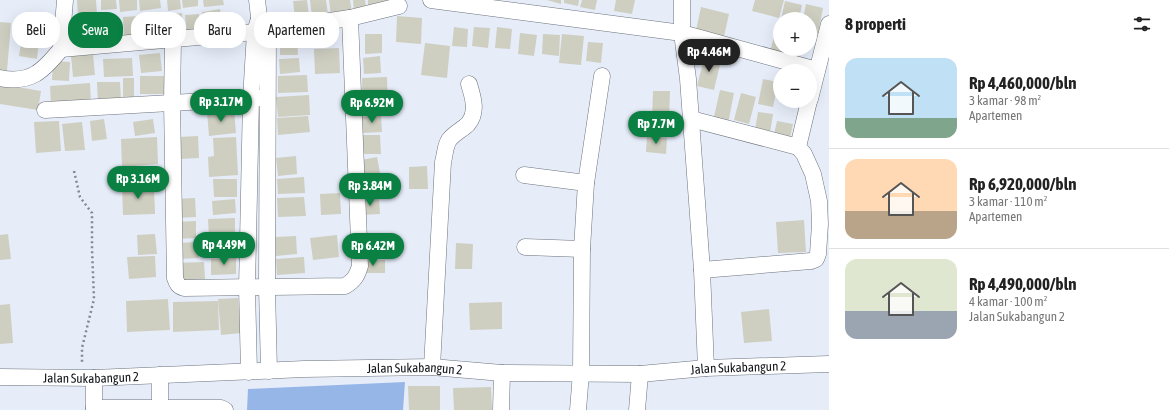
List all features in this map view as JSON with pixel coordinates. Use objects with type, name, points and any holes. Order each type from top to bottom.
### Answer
[{"type":"street","points":[[0,78],[9,80],[22,79],[36,74],[48,66],[61,49],[65,0]]},
{"type":"street","points":[[257,0],[258,12]]},
{"type":"street","points":[[431,0],[682,32],[821,68]]},
{"type":"street","points":[[682,0],[682,32],[688,79],[702,270],[706,368]]},
{"type":"street","points":[[339,20],[399,6]]},
{"type":"street","points":[[173,48],[172,102],[176,283],[184,288],[345,286],[353,282],[360,266],[350,18]]},
{"type":"street","points":[[817,80],[821,68],[829,24]]},
{"type":"street","points":[[186,38],[254,32]]},
{"type":"street","points":[[61,49],[131,43]]},
{"type":"street","points":[[249,372],[246,288],[251,99],[258,48]]},
{"type":"street","points":[[263,48],[267,98],[267,288],[269,371]]},
{"type":"street","points":[[578,410],[581,373],[582,249],[586,183],[602,76]]},
{"type":"street","points":[[432,368],[443,162],[448,141],[457,131],[468,124],[473,114],[474,101],[469,84]]},
{"type":"street","points":[[45,110],[267,98]]},
{"type":"street","points":[[798,147],[808,108]]},
{"type":"street","points":[[691,119],[798,147],[808,162],[817,185],[820,224],[818,254],[816,259],[811,261],[702,270]]},
{"type":"street","points":[[524,175],[586,183]]},
{"type":"street","points":[[524,247],[582,249]]},
{"type":"street","name":"Jalan Sukabangun 2","points":[[0,377],[88,378],[304,369],[432,368],[502,373],[640,374],[706,368],[829,364]]},
{"type":"street","points":[[501,410],[502,373]]},
{"type":"street","points":[[637,410],[640,374]]},
{"type":"street","points":[[160,375],[160,409]]},
{"type":"street","points":[[88,378],[94,409],[221,408],[225,410]]},
{"type":"path","points":[[74,171],[80,197],[92,213],[94,299],[82,348],[88,378]]},
{"type":"shaded area","points":[[405,382],[403,410],[247,410],[248,389]]},
{"type":"building","points":[[77,0],[96,0],[97,12],[78,12]]},
{"type":"building","points":[[101,0],[116,0],[117,9],[101,10]]},
{"type":"building","points":[[119,0],[137,0],[137,10],[120,12]]},
{"type":"building","points":[[139,0],[160,0],[161,8],[140,11]]},
{"type":"building","points":[[167,0],[180,0],[181,9],[168,11]]},
{"type":"building","points":[[182,0],[198,0],[198,6],[183,8]]},
{"type":"building","points":[[203,0],[223,0],[224,5],[204,7]]},
{"type":"building","points":[[307,0],[308,12],[294,12],[293,1]]},
{"type":"building","points":[[310,0],[326,0],[328,12],[311,12]]},
{"type":"building","points":[[329,0],[350,0],[352,12],[339,14],[339,12],[331,12]]},
{"type":"building","points":[[353,0],[365,0],[366,8],[354,10]]},
{"type":"building","points":[[368,0],[388,0],[388,3],[368,6]]},
{"type":"building","points":[[547,0],[561,0],[561,4]]},
{"type":"building","points":[[564,0],[579,0],[578,6],[564,3]]},
{"type":"building","points":[[582,0],[597,0],[595,10],[580,7]]},
{"type":"building","points":[[616,0],[635,0],[632,14],[614,11]]},
{"type":"building","points":[[755,0],[784,0],[781,12],[773,12],[773,16],[752,11]]},
{"type":"building","points":[[785,1],[802,5],[800,12],[783,12]]},
{"type":"building","points":[[806,4],[823,8],[818,34],[817,12],[804,12]]},
{"type":"building","points":[[701,7],[729,14],[723,41],[695,35]]},
{"type":"building","points":[[220,9],[220,12],[202,12]]},
{"type":"building","points":[[194,14],[194,33],[187,34],[186,15]]},
{"type":"building","points":[[131,16],[131,37],[124,37],[123,17]]},
{"type":"building","points":[[397,16],[422,18],[421,44],[396,42]]},
{"type":"building","points":[[0,22],[11,23],[7,71],[0,70]]},
{"type":"building","points":[[454,27],[468,29],[467,47],[452,46]]},
{"type":"building","points":[[474,27],[490,28],[488,48],[472,46]]},
{"type":"building","points":[[497,27],[512,29],[510,49],[495,48]]},
{"type":"building","points":[[520,33],[537,35],[534,56],[518,54]]},
{"type":"building","points":[[365,34],[382,34],[382,53],[365,54]]},
{"type":"building","points":[[543,34],[560,35],[559,56],[542,54]]},
{"type":"building","points":[[562,34],[584,36],[581,65],[559,63]]},
{"type":"building","points":[[773,41],[773,56],[791,56],[790,61],[769,56]]},
{"type":"building","points":[[588,42],[603,43],[601,63],[586,61]]},
{"type":"building","points":[[425,43],[450,46],[447,78],[421,75]]},
{"type":"building","points":[[20,48],[38,48],[37,59],[19,56]]},
{"type":"building","points":[[280,48],[298,48],[298,55],[280,55]]},
{"type":"building","points":[[339,48],[340,73],[315,74],[314,49]]},
{"type":"building","points":[[160,53],[162,71],[141,73],[139,55]]},
{"type":"building","points":[[93,54],[95,75],[73,77],[71,56]]},
{"type":"building","points":[[705,55],[721,60],[714,90],[697,86]]},
{"type":"building","points":[[380,56],[381,73],[364,74],[363,58]]},
{"type":"building","points":[[132,58],[133,76],[104,77],[103,59]]},
{"type":"building","points":[[299,58],[300,72],[280,74],[279,59]]},
{"type":"building","points":[[53,61],[70,62],[69,81],[52,80]]},
{"type":"building","points":[[307,75],[308,92],[278,93],[278,76]]},
{"type":"building","points":[[140,76],[168,76],[168,94],[140,94]]},
{"type":"building","points":[[387,77],[388,112],[363,114],[362,78]]},
{"type":"building","points":[[123,78],[134,78],[134,100],[123,100]]},
{"type":"building","points":[[763,79],[773,81],[773,107],[758,104]]},
{"type":"building","points":[[97,82],[120,82],[121,101],[98,102]]},
{"type":"building","points":[[90,83],[91,103],[51,106],[50,86]]},
{"type":"building","points":[[0,84],[41,91],[38,110],[0,104]]},
{"type":"building","points":[[720,90],[734,93],[728,124],[713,121]]},
{"type":"building","points":[[653,91],[670,91],[669,122],[652,121]]},
{"type":"building","points":[[741,93],[756,97],[749,124],[734,120]]},
{"type":"building","points":[[309,95],[310,115],[278,117],[276,97]]},
{"type":"building","points":[[234,110],[236,133],[209,136],[207,112]]},
{"type":"building","points":[[758,112],[773,114],[770,133],[755,130]]},
{"type":"building","points":[[308,116],[310,132],[278,135],[277,118]]},
{"type":"building","points":[[381,116],[382,132],[362,133],[361,117]]},
{"type":"building","points":[[104,119],[107,139],[92,141],[90,121]]},
{"type":"building","points":[[153,119],[155,133],[135,136],[133,122]]},
{"type":"building","points":[[59,121],[61,151],[36,153],[34,122]]},
{"type":"building","points":[[777,121],[793,124],[789,142],[773,138]]},
{"type":"building","points":[[82,122],[85,150],[65,151],[62,124]]},
{"type":"building","points":[[362,135],[380,135],[381,154],[362,154]]},
{"type":"building","points":[[198,136],[199,158],[179,159],[178,137]]},
{"type":"building","points":[[647,136],[667,138],[666,154],[646,152]]},
{"type":"building","points":[[157,137],[158,164],[122,167],[121,139]]},
{"type":"building","points":[[236,137],[238,175],[209,177],[208,157],[214,156],[213,138]]},
{"type":"building","points":[[296,156],[297,174],[278,176],[276,158]]},
{"type":"building","points":[[377,157],[380,173],[364,176],[361,160]]},
{"type":"building","points":[[427,166],[428,189],[409,189],[409,167]]},
{"type":"building","points":[[152,167],[153,184],[125,185],[124,168]]},
{"type":"building","points":[[304,177],[305,193],[278,194],[277,179]]},
{"type":"building","points":[[379,177],[381,194],[364,197],[362,179]]},
{"type":"building","points":[[213,179],[237,179],[237,197],[214,197]]},
{"type":"building","points":[[122,186],[154,186],[155,214],[123,215]]},
{"type":"building","points":[[340,193],[341,214],[321,215],[320,194]]},
{"type":"building","points":[[304,197],[306,216],[278,217],[277,198]]},
{"type":"building","points":[[195,198],[196,217],[176,218],[175,199]]},
{"type":"building","points":[[235,199],[236,213],[213,215],[212,201]]},
{"type":"building","points":[[379,199],[380,214],[361,215],[360,200]]},
{"type":"building","points":[[235,218],[235,238],[209,239],[208,219]]},
{"type":"building","points":[[804,220],[806,252],[778,253],[776,222]]},
{"type":"building","points":[[196,221],[196,238],[176,239],[175,222]]},
{"type":"building","points":[[8,234],[11,259],[0,260],[0,235]]},
{"type":"building","points":[[155,234],[157,254],[138,255],[137,235]]},
{"type":"building","points":[[337,235],[339,257],[313,260],[310,238]]},
{"type":"building","points":[[296,236],[297,254],[276,256],[275,237]]},
{"type":"building","points":[[361,236],[396,236],[396,256],[361,256]]},
{"type":"building","points":[[199,242],[199,258],[177,259],[176,243]]},
{"type":"building","points":[[456,243],[473,244],[472,269],[455,269]]},
{"type":"building","points":[[234,244],[235,256],[210,257],[209,246]]},
{"type":"building","points":[[155,256],[156,277],[129,279],[127,257]]},
{"type":"building","points":[[304,257],[305,273],[277,275],[276,259]]},
{"type":"building","points":[[236,258],[236,274],[211,275],[211,259]]},
{"type":"building","points":[[385,260],[385,273],[361,273],[360,261]]},
{"type":"building","points":[[204,262],[205,279],[176,281],[175,263]]},
{"type":"building","points":[[238,298],[241,333],[221,335],[218,299]]},
{"type":"building","points":[[168,299],[170,330],[127,332],[126,301]]},
{"type":"building","points":[[218,301],[219,330],[173,332],[173,302]]},
{"type":"building","points":[[502,302],[502,329],[470,330],[469,303]]},
{"type":"building","points":[[10,304],[13,343],[0,344],[0,305]]},
{"type":"building","points":[[769,309],[772,341],[744,343],[741,312]]},
{"type":"building","points":[[408,386],[440,386],[440,410],[409,410]]},
{"type":"building","points":[[491,387],[492,410],[454,410],[453,388]]}]
